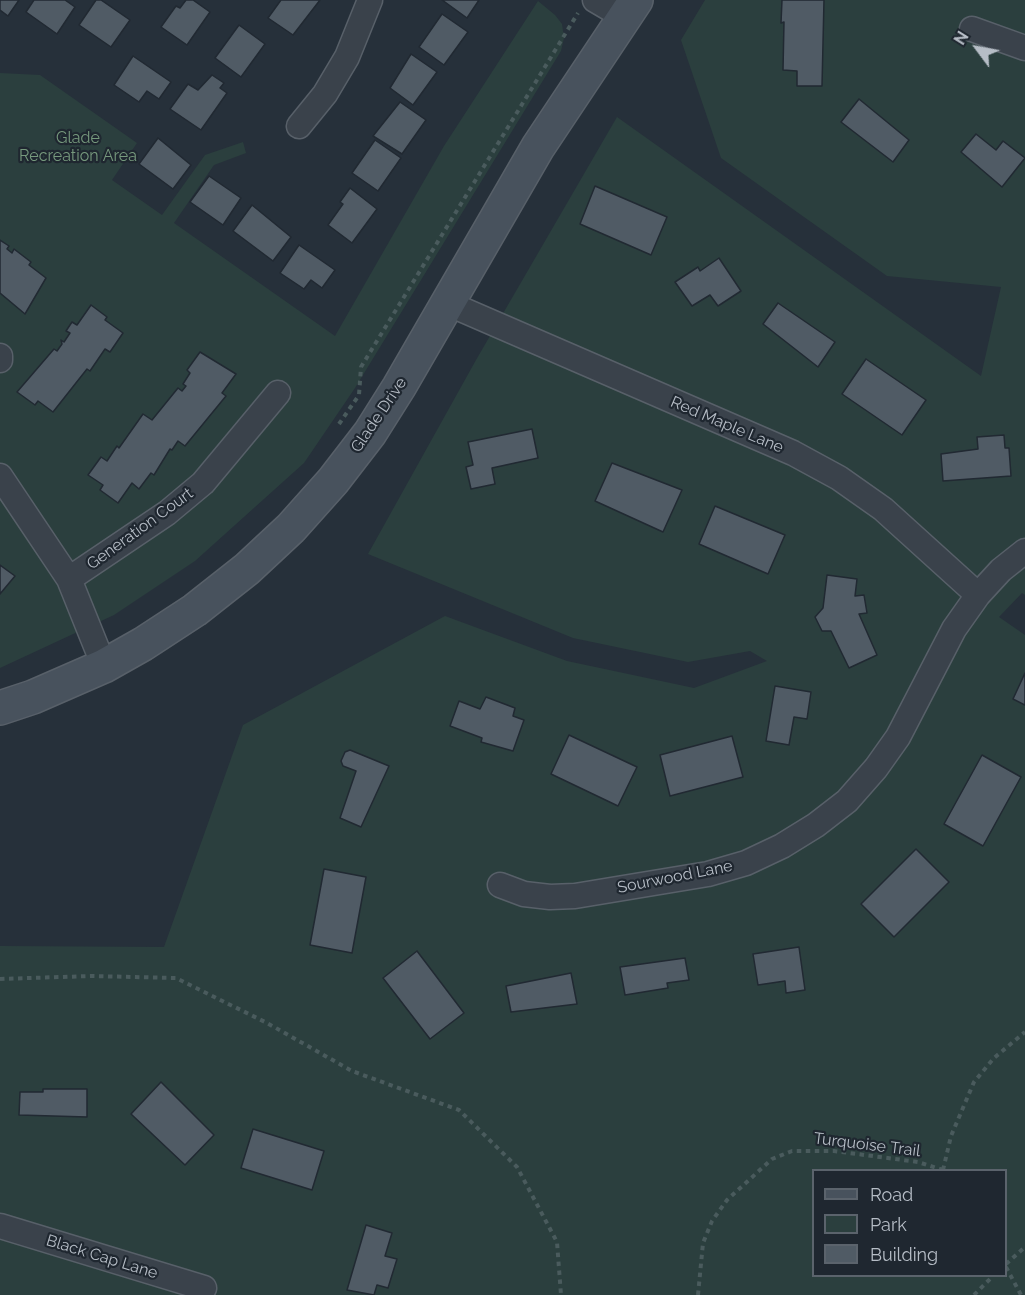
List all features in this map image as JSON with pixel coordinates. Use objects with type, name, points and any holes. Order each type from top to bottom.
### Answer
[{"type":"street","points":[[299,126],[325,94],[347,57],[370,0]]},
{"type":"street","points":[[588,5],[630,9]]},
{"type":"street","name":"Glade Drive","points":[[0,708],[33,697],[105,666],[195,610],[247,569],[291,528],[333,481],[370,433],[538,147],[630,9]]},
{"type":"street","points":[[972,29],[1025,48]]},
{"type":"street","name":"Red Maple Lane","points":[[447,303],[802,458],[839,478],[883,509],[978,595]]},
{"type":"street","name":"Generation Court","points":[[69,579],[167,513],[203,483],[278,393]]},
{"type":"street","points":[[0,476],[69,579],[105,666]]},
{"type":"street","name":"Sourwood Lane","points":[[500,885],[524,894],[550,897],[575,896],[708,874],[746,862],[782,846],[816,825],[847,801],[876,768],[903,729],[954,628],[978,595],[1025,550]]},
{"type":"street","name":"Black Cap Lane","points":[[0,1226],[204,1288]]},
{"type":"path","points":[[332,434],[358,395],[361,367],[588,5]]},
{"type":"path","points":[[0,979],[176,978],[267,1023],[352,1071],[459,1110],[517,1167],[557,1242],[561,1295]]},
{"type":"path","name":"Turquoise Trail","points":[[943,1169],[951,1136],[974,1082],[994,1058],[1025,1032]]},
{"type":"path","name":"Turquoise Trail","points":[[698,1295],[703,1243],[712,1221],[727,1200],[772,1159],[792,1151],[834,1151],[918,1162],[940,1169]]},
{"type":"path","points":[[1007,1263],[1025,1247]]},
{"type":"path","points":[[1007,1269],[1021,1295]]},
{"type":"path","points":[[974,1295],[991,1277]]},
{"type":"green space","points":[[705,0],[1025,0],[1025,595],[1022,593],[999,617],[1025,635],[1025,1295],[0,1295],[0,946],[164,947],[243,725],[445,616],[567,661],[694,688],[767,661],[750,651],[688,662],[573,638],[368,554],[476,360],[617,117],[981,376],[1001,287],[887,276],[721,158],[681,40]]},
{"type":"green space","name":"Glade Recreation Area","points":[[538,1],[562,24],[564,38],[561,51],[355,388],[304,463],[195,561],[114,615],[0,668],[0,73],[40,75],[137,143],[112,180],[162,215],[205,155],[243,142],[246,153],[214,165],[174,223],[335,336],[444,146]]},
{"type":"building","points":[[0,0],[19,0],[8,16],[0,10]]},
{"type":"building","points":[[34,0],[65,0],[75,7],[57,34],[26,12]]},
{"type":"building","points":[[96,0],[101,0],[130,20],[111,47],[79,25]]},
{"type":"building","points":[[186,0],[193,0],[210,12],[187,45],[161,27],[176,6],[180,8]]},
{"type":"building","points":[[281,0],[320,0],[293,35],[268,18]]},
{"type":"building","points":[[442,0],[479,0],[467,18]]},
{"type":"building","points":[[782,0],[824,0],[822,86],[797,86],[797,71],[783,70]]},
{"type":"building","points":[[442,14],[468,32],[444,65],[419,47]]},
{"type":"building","points":[[239,25],[265,44],[241,77],[215,58]]},
{"type":"building","points":[[411,54],[437,72],[413,105],[390,88]]},
{"type":"building","points":[[133,56],[171,82],[159,99],[147,91],[139,102],[114,85]]},
{"type":"building","points":[[212,75],[224,83],[220,88],[227,93],[201,130],[170,109],[188,84],[198,90]]},
{"type":"building","points":[[859,99],[909,140],[893,162],[841,122]]},
{"type":"building","points":[[400,102],[426,120],[402,154],[373,136]]},
{"type":"building","points":[[976,134],[996,150],[1003,141],[1025,158],[1002,187],[961,152]]},
{"type":"building","points":[[158,138],[191,165],[173,189],[139,164]]},
{"type":"building","points":[[375,140],[401,158],[378,191],[352,173]]},
{"type":"building","points":[[209,176],[241,198],[223,225],[190,202]]},
{"type":"building","points":[[595,186],[667,217],[651,255],[580,224]]},
{"type":"building","points":[[350,188],[377,209],[352,243],[328,225],[343,204],[340,202]]},
{"type":"building","points":[[252,205],[291,237],[273,261],[233,231]]},
{"type":"building","points":[[0,240],[9,246],[7,249],[12,253],[14,249],[31,262],[29,265],[46,278],[25,314],[0,293]]},
{"type":"building","points":[[299,245],[335,270],[322,288],[311,280],[304,289],[280,273]]},
{"type":"building","points":[[719,258],[741,291],[718,306],[710,295],[692,306],[675,282],[698,267],[700,271]]},
{"type":"building","points":[[778,303],[835,342],[818,367],[763,324]]},
{"type":"building","points":[[91,305],[107,317],[105,320],[123,333],[110,352],[105,349],[90,371],[87,369],[53,412],[38,401],[35,405],[17,392],[54,349],[57,351],[62,344],[61,340],[64,342],[70,333],[66,331],[72,322],[77,325]]},
{"type":"building","points":[[200,352],[236,374],[222,393],[226,396],[185,446],[178,441],[172,450],[170,449],[154,475],[151,473],[139,489],[132,483],[118,503],[100,490],[103,485],[88,475],[101,457],[107,461],[117,446],[119,448],[143,414],[152,420],[178,388],[182,391],[186,386],[183,384],[190,373],[187,370]]},
{"type":"building","points":[[866,359],[926,400],[902,435],[842,394]]},
{"type":"building","points":[[532,429],[538,458],[492,468],[495,484],[471,489],[466,467],[473,465],[468,442]]},
{"type":"building","points":[[1004,435],[1005,448],[1009,448],[1011,476],[943,481],[941,454],[978,449],[977,437]]},
{"type":"building","points":[[612,463],[682,490],[663,532],[595,501]]},
{"type":"building","points":[[715,506],[785,535],[768,574],[699,544]]},
{"type":"building","points":[[0,565],[15,576],[0,594]]},
{"type":"building","points":[[827,575],[857,579],[855,596],[864,595],[867,613],[859,614],[877,655],[849,668],[831,631],[822,631],[815,617],[823,608]]},
{"type":"building","points":[[1025,673],[1025,705],[1013,699]]},
{"type":"building","points":[[775,686],[811,692],[807,719],[794,717],[789,745],[766,741]]},
{"type":"building","points":[[486,697],[515,708],[513,716],[524,720],[513,751],[481,742],[482,738],[450,726],[459,701],[480,709]]},
{"type":"building","points":[[569,735],[637,767],[618,806],[551,774]]},
{"type":"building","points":[[732,736],[743,777],[670,796],[660,755]]},
{"type":"building","points":[[350,750],[389,766],[361,827],[340,818],[356,771],[343,766],[341,761],[345,752]]},
{"type":"building","points":[[982,755],[1021,777],[983,846],[944,824]]},
{"type":"building","points":[[916,849],[949,882],[894,937],[861,904]]},
{"type":"building","points":[[324,869],[366,877],[352,953],[310,945]]},
{"type":"building","points":[[799,947],[805,990],[786,993],[785,981],[758,985],[753,954]]},
{"type":"building","points":[[417,951],[464,1013],[430,1039],[383,978]]},
{"type":"building","points":[[685,958],[689,980],[667,983],[668,988],[625,995],[620,967]]},
{"type":"building","points":[[571,973],[577,1004],[511,1012],[506,986]]},
{"type":"building","points":[[161,1082],[214,1135],[185,1165],[131,1114]]},
{"type":"building","points":[[43,1089],[87,1089],[87,1117],[19,1115],[20,1092],[43,1092]]},
{"type":"building","points":[[253,1129],[324,1151],[312,1190],[241,1168]]},
{"type":"building","points":[[366,1225],[392,1233],[385,1256],[397,1259],[388,1288],[377,1285],[374,1295],[347,1290]]}]
